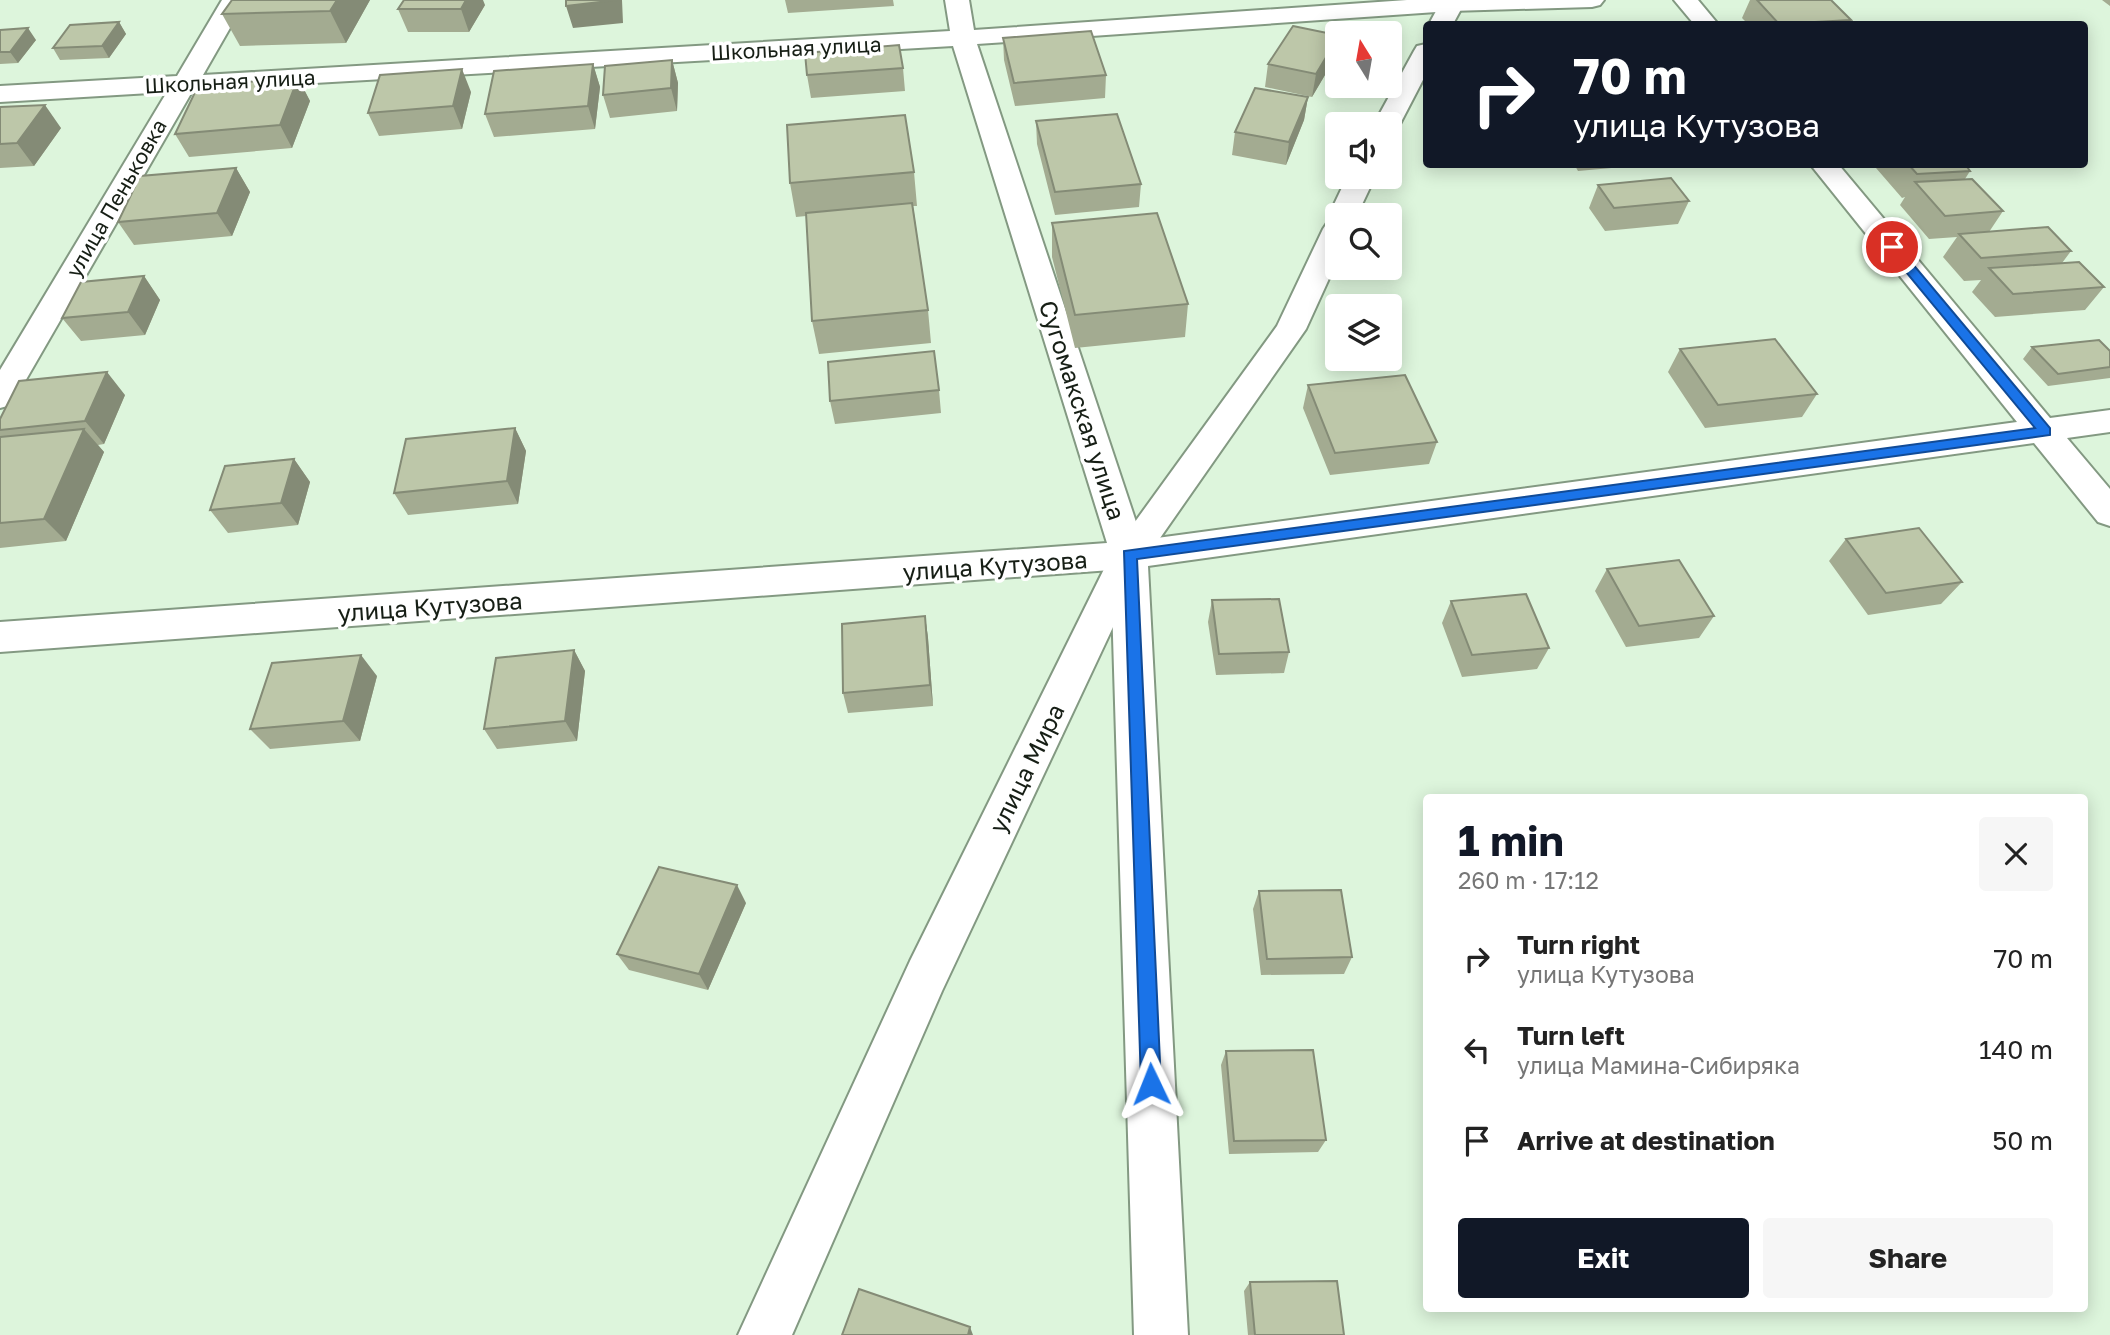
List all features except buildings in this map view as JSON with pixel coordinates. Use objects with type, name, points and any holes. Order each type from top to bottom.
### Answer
[{"type":"street","name":"улица Пеньковка","points":[[0,397],[234,0]]},
{"type":"street","name":"Сугомакская улица","points":[[957,0],[964,38],[1129,555],[1161,1335]]},
{"type":"street","name":"Школьная улица","points":[[0,94],[1592,0]]},
{"type":"street","points":[[1686,0],[1704,21]]},
{"type":"street","points":[[1393,112],[1423,57]]},
{"type":"street","points":[[1826,168],[2046,431],[2110,513]]},
{"type":"street","name":"улица Мира","points":[[765,1335],[926,976],[1129,555],[1291,329],[1325,255]]},
{"type":"street","name":"улица Кутузова","points":[[0,637],[1129,555],[2110,421]]},
{"type":"route","points":[[1151,1084],[1129,555],[2046,431],[1892,247]]}]
